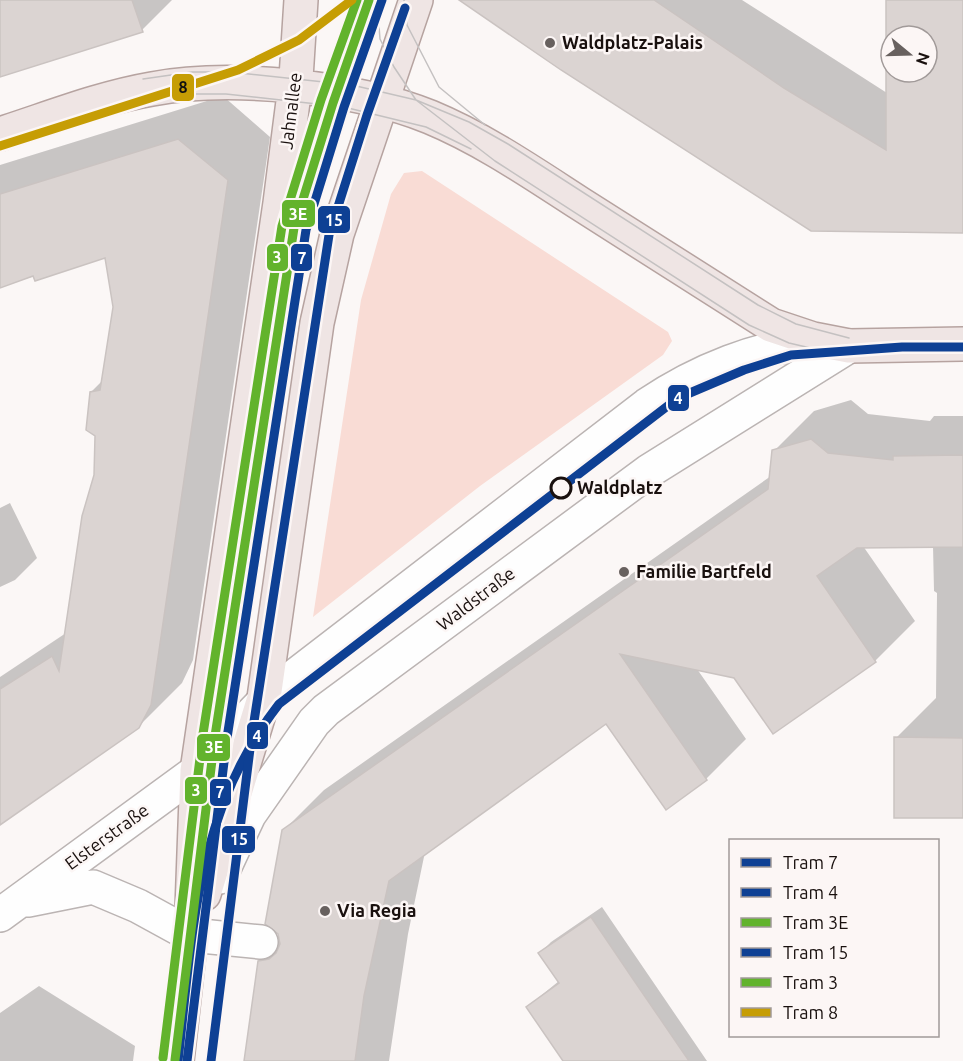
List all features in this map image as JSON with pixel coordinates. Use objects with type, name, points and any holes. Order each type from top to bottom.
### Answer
[{"type":"main road","name":"Jahnallee","points":[[177,1061],[191,935],[197,771],[295,87],[301,0]]},
{"type":"main road","name":"Jahnallee","points":[[191,935],[266,699],[317,323],[337,234],[416,0]]},
{"type":"main road","points":[[0,134],[111,98],[153,88],[200,83],[295,87],[381,102],[428,116],[486,145],[771,325],[834,344],[963,344]]},
{"type":"street","points":[[197,771],[266,699],[672,388],[740,358],[789,343],[834,344]]},
{"type":"street","name":"Waldstraße","points":[[191,935],[249,815],[314,722],[326,710],[649,471],[834,344]]},
{"type":"street","name":"Elsterstraße","points":[[9,909],[197,771]]},
{"type":"street","name":"Elsterstraße","points":[[9,909],[93,887],[138,906],[191,935]]},
{"type":"street","points":[[191,935],[261,942]]},
{"type":"shaded area","name":"Waldplatz","points":[[422,171],[668,332],[672,341],[663,355],[480,486],[313,617],[361,300],[391,194],[404,173]]},
{"type":"building","points":[[0,0],[132,0],[143,32],[0,77]]},
{"type":"building","points":[[459,0],[654,0],[784,88],[886,150],[886,84],[939,84],[939,24],[886,24],[886,0],[963,0],[963,233],[811,231],[561,70]]},
{"type":"building","points":[[178,139],[228,180],[151,705],[139,728],[0,825],[0,689],[52,656],[59,671],[82,516],[94,475],[95,436],[86,430],[90,392],[100,390],[113,307],[105,258],[35,281],[33,276],[0,288],[0,194]]},
{"type":"building","points":[[811,439],[828,453],[893,460],[893,456],[963,455],[963,547],[857,548],[817,576],[876,662],[773,734],[734,678],[620,654],[707,780],[666,810],[606,724],[389,881],[364,996],[355,1061],[244,1061],[258,961],[269,959],[276,953],[280,944],[278,934],[265,924],[282,830],[768,489],[772,450]]},
{"type":"building","points":[[894,737],[963,738],[963,818],[894,818]]},
{"type":"building","points":[[591,917],[689,1061],[563,1061],[526,1007],[559,983],[538,953]]},
{"type":"tram line","name":"8","points":[[0,146],[238,70],[299,40],[352,0]]},
{"type":"tram line","name":"3","points":[[163,1058],[203,734],[282,226],[321,100],[357,0]]},
{"type":"tram line","name":"3E","points":[[175,1060],[215,736],[294,228],[333,103],[369,0]]},
{"type":"tram line","points":[[377,0],[380,39],[394,67],[416,100],[495,161],[749,325],[789,343],[849,357]]},
{"type":"tram line","name":"7","points":[[187,1061],[227,738],[306,230],[344,107],[382,0]]},
{"type":"tram line","points":[[404,0],[407,25],[439,87],[485,125]]},
{"type":"tram line","name":"15","points":[[211,1061],[251,741],[329,235],[367,115],[405,8]]},
{"type":"tram line","points":[[143,79],[192,72],[230,72],[352,85],[416,100],[469,122],[508,144],[758,305],[796,324],[849,338]]},
{"type":"tram line","points":[[150,101],[192,94],[226,94],[344,107],[426,127],[471,149]]},
{"type":"tram line","name":"4","points":[[178,1061],[194,919],[214,830],[230,787],[251,745],[279,704],[678,398],[744,370],[791,355],[902,347],[963,347]]},
{"type":"place","name":"Waldplatz-Palais","points":[[550,43]]},
{"type":"place","name":"Waldplatz","points":[[561,488]]},
{"type":"place","name":"Familie Bartfeld","points":[[624,572]]},
{"type":"place","name":"Via Regia","points":[[325,911]]}]
